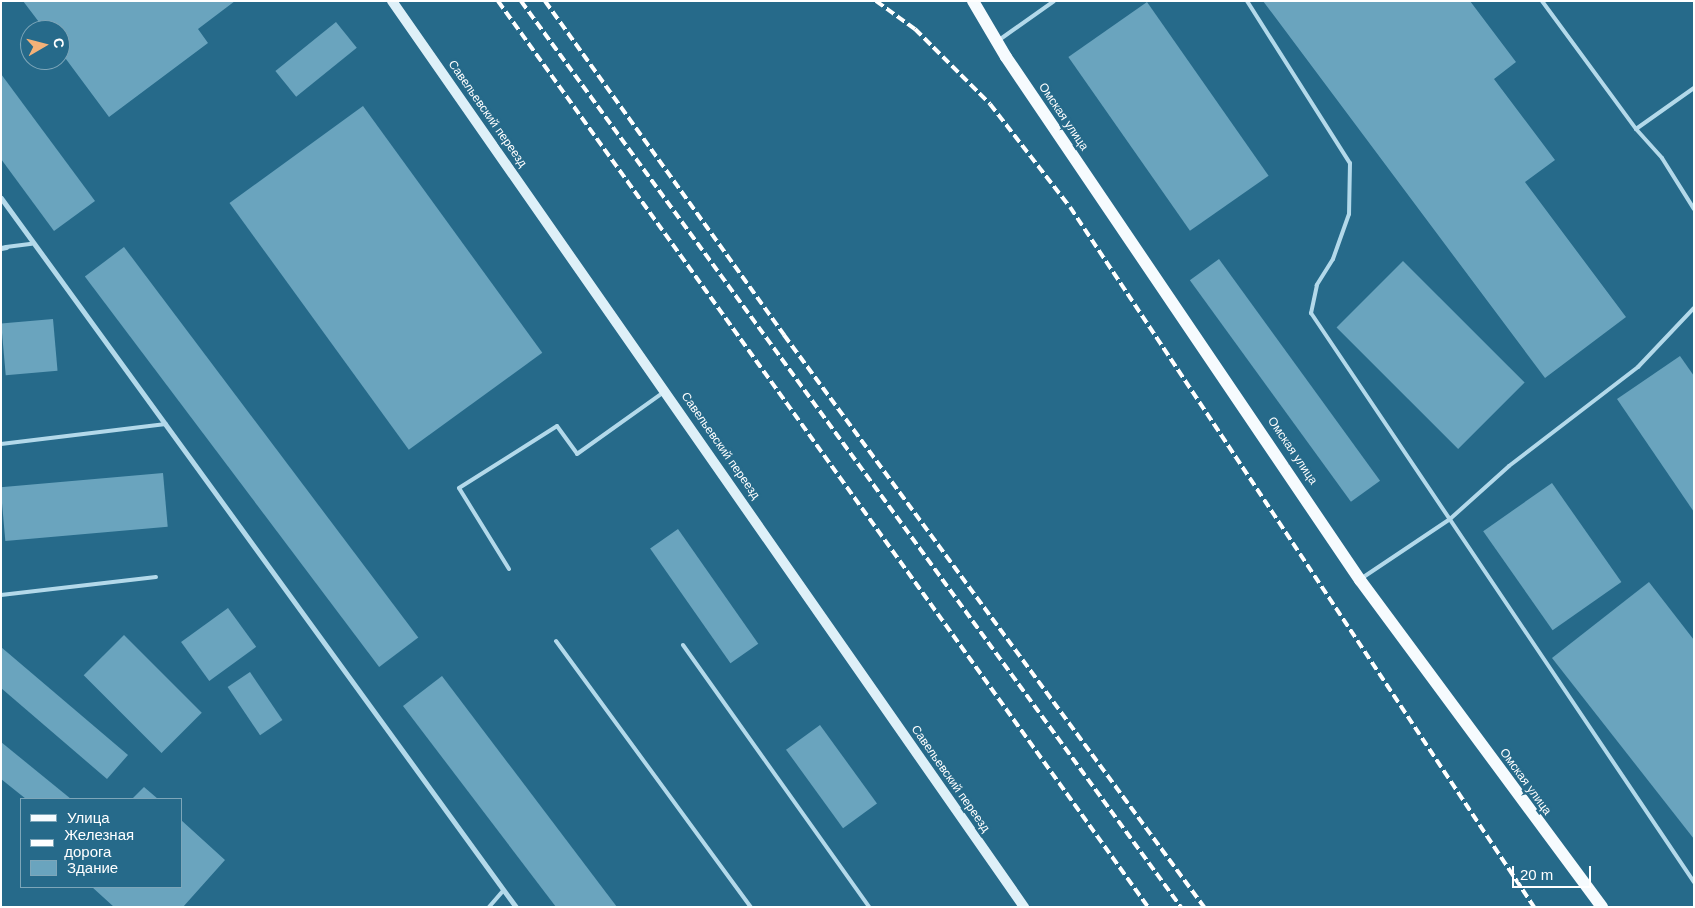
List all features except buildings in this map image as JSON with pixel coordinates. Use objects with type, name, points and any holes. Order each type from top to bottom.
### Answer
[{"type":"main road","name":"Савельевский переезд","points":[[392,1],[666,390],[1024,907]]},
{"type":"main road","name":"Омская улица","points":[[974,1],[997,41],[1360,580],[1602,907]]},
{"type":"street","points":[[1,198],[32,244],[166,424],[516,907]]},
{"type":"lane","points":[[997,41],[1054,1]]},
{"type":"lane","points":[[1248,1],[1350,163],[1349,214],[1333,259],[1318,285],[1311,312],[1694,882]]},
{"type":"lane","points":[[1542,1],[1636,129],[1662,158],[1694,209]]},
{"type":"lane","points":[[1636,129],[1694,88]]},
{"type":"lane","points":[[4,248],[32,244]]},
{"type":"lane","points":[[1360,580],[1450,519],[1510,466],[1638,367],[1694,308]]},
{"type":"lane","points":[[509,569],[459,488],[557,426],[577,454],[666,390]]},
{"type":"lane","points":[[1,444],[166,424]]},
{"type":"lane","points":[[1,595],[156,577]]},
{"type":"lane","points":[[556,641],[751,907]]},
{"type":"lane","points":[[683,645],[869,907]]},
{"type":"lane","points":[[489,907],[504,891]]},
{"type":"railway","points":[[498,1],[1148,907]]},
{"type":"railway","points":[[521,1],[1181,907]]},
{"type":"railway","points":[[545,1],[784,335],[1204,907]]},
{"type":"railway","points":[[876,1],[915,29],[990,104],[1070,207],[1534,907]]}]
